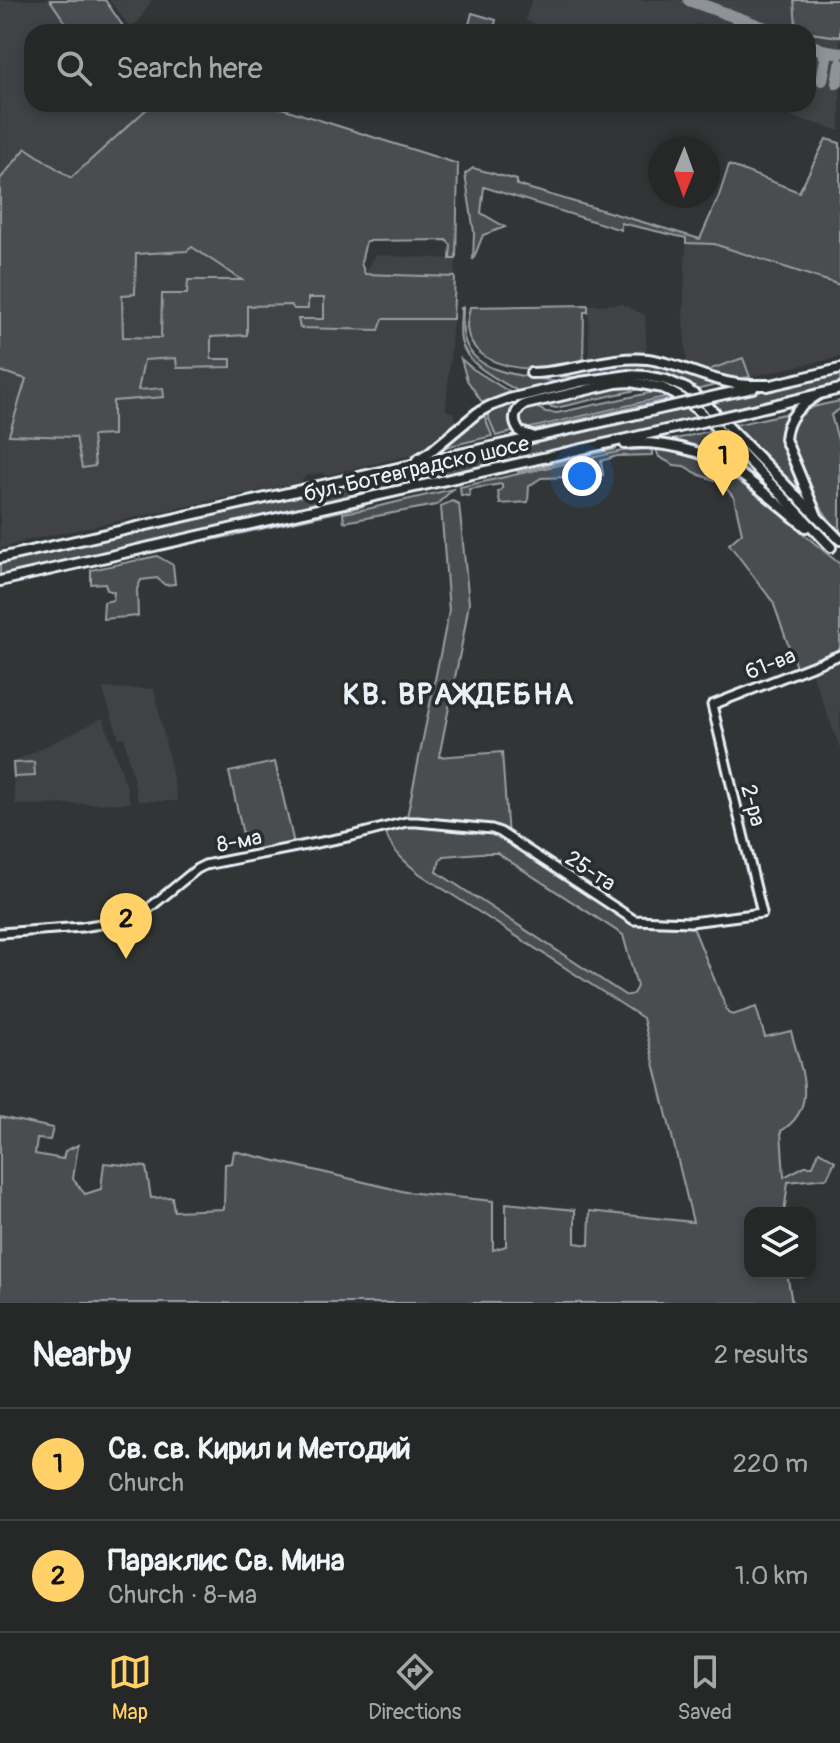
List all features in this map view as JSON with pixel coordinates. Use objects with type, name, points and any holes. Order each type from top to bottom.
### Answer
[{"type":"main road","points":[[531,373],[556,372],[632,359],[670,363],[734,384],[769,385]]},
{"type":"main road","name":"бул. Ботевградско шосе","points":[[0,555],[840,369]]},
{"type":"main road","points":[[410,465],[477,413],[509,399],[580,382],[629,375],[666,380],[687,389],[704,402],[840,540]]},
{"type":"main road","points":[[541,437],[523,434],[517,428],[514,419],[521,406],[616,383],[649,384],[673,393],[698,410],[733,444],[831,547]]},
{"type":"main road","name":"бул. Ботевградско шосе","points":[[0,584],[840,389]]},
{"type":"main road","points":[[819,394],[797,409],[786,428],[785,439],[819,520]]},
{"type":"main road","points":[[549,456],[634,443],[689,449],[731,468],[840,554]]},
{"type":"street","name":"61-ва","points":[[712,705],[840,655]]},
{"type":"street","name":"2-ра","points":[[712,705],[762,913]]},
{"type":"street","name":"25-та","points":[[406,822],[500,832],[634,920],[691,922],[762,913]]},
{"type":"street","name":"8-ма","points":[[0,933],[82,927],[137,918],[205,865],[406,822]]},
{"type":"shaded area","points":[[0,0],[50,0],[66,24],[24,24],[24,112],[143,112],[71,178],[26,148],[0,179]]},
{"type":"shaded area","points":[[50,0],[105,0],[122,24],[66,24]]},
{"type":"shaded area","points":[[109,0],[152,0],[138,22],[128,24]]},
{"type":"shaded area","points":[[532,0],[840,0],[840,131],[777,112],[816,112],[816,24],[535,24],[525,20]]},
{"type":"shaded area","points":[[794,0],[840,0],[840,37],[816,34],[816,24],[796,24]]},
{"type":"shaded area","points":[[472,13],[496,20],[495,24],[469,24]]},
{"type":"shaded area","points":[[143,112],[294,112],[458,164],[456,259],[450,259],[451,245],[446,240],[366,241],[361,263],[365,274],[455,277],[453,319],[383,319],[379,330],[300,328],[298,319],[324,319],[324,298],[308,298],[308,309],[294,309],[291,305],[247,306],[247,335],[211,337],[211,359],[231,359],[231,367],[177,368],[176,358],[144,360],[138,390],[163,388],[164,397],[113,401],[113,435],[92,436],[95,466],[82,468],[76,437],[9,435],[26,379],[0,371],[0,179],[26,148],[71,178]],"holes":[[[192,247],[242,280],[188,280],[187,294],[162,294],[161,338],[123,337],[122,295],[135,294],[136,254],[187,251]]]},
{"type":"shaded area","points":[[826,139],[840,143],[840,285],[714,244],[686,243],[686,238],[621,223],[621,230],[484,187],[481,213],[505,227],[483,235],[473,260],[474,232],[465,174],[473,168],[517,180],[517,185],[700,239],[714,208],[720,208],[720,193],[729,165],[799,192]]},
{"type":"shaded area","points":[[686,243],[714,244],[840,285],[840,357],[750,377],[743,358],[709,372],[687,364],[683,320]]},
{"type":"shaded area","points":[[192,247],[244,280],[188,280],[188,294],[161,338],[123,338],[122,294],[135,294],[136,254],[187,251]]},
{"type":"shaded area","points":[[375,255],[456,259],[455,277],[365,274]]},
{"type":"shaded area","points":[[308,298],[324,298],[324,319],[299,319],[300,328],[379,330],[383,319],[453,319],[446,410],[455,413],[456,420],[440,438],[420,453],[328,475],[306,476],[300,482],[0,549],[0,371],[27,379],[77,437],[94,466],[92,436],[112,401],[138,391],[143,360],[176,358],[177,367],[211,359],[211,337],[246,306],[291,305],[308,309]]},
{"type":"shaded area","points":[[622,304],[645,315],[647,355],[620,355],[589,361],[588,305]]},
{"type":"shaded area","points":[[588,305],[588,312],[584,312],[583,362],[564,367],[534,369],[496,362],[476,349],[467,326],[470,307]]},
{"type":"shaded area","points":[[463,307],[463,332],[476,358],[502,371],[561,383],[519,392],[477,365],[464,350],[461,341]]},
{"type":"shaded area","points":[[743,358],[750,377],[729,378],[709,372],[711,369]]},
{"type":"shaded area","points":[[461,359],[511,393],[484,405],[467,380]]},
{"type":"shaded area","points":[[639,362],[673,368],[720,384],[696,390],[677,380],[637,371],[558,376]]},
{"type":"shaded area","points":[[840,373],[840,385],[722,412],[712,402]]},
{"type":"shaded area","points":[[610,388],[645,388],[556,408],[540,404]]},
{"type":"shaded area","points":[[649,393],[669,396],[522,430],[519,426],[518,416],[524,408],[534,406],[557,413]]},
{"type":"shaded area","points":[[672,398],[676,400],[525,432]]},
{"type":"shaded area","points":[[522,401],[517,406],[516,431],[496,436],[487,413]]},
{"type":"shaded area","points":[[840,401],[840,409],[831,415],[840,447],[840,532],[816,500],[789,440],[794,420],[799,414],[813,407]]},
{"type":"shaded area","points":[[688,408],[699,417],[0,576],[0,564]]},
{"type":"shaded area","points":[[789,413],[782,431],[782,444],[808,503],[734,425]]},
{"type":"shaded area","points":[[484,415],[492,436],[446,447],[472,422]]},
{"type":"shaded area","points":[[713,430],[792,511],[719,459],[668,441]]},
{"type":"shaded area","points":[[617,449],[518,472],[516,469]]},
{"type":"shaded area","points":[[649,449],[652,455],[617,456],[601,461],[603,475],[593,470],[583,472],[583,485],[575,484],[569,477],[541,478],[529,486],[528,502],[500,504],[498,492],[502,484],[469,489],[470,496],[461,495],[460,487],[622,451]]},
{"type":"shaded area","points":[[656,449],[697,459],[728,474],[840,564],[840,649],[796,667],[773,602],[729,544],[742,533],[734,498],[726,488],[728,485],[684,466],[674,465],[659,457]]},
{"type":"shaded area","points":[[453,489],[436,505],[344,522],[343,513]]},
{"type":"shaded area","points":[[452,501],[459,504],[469,603],[439,757],[502,752],[508,837],[634,920],[691,922],[728,1013],[733,1015],[756,1007],[765,1037],[791,1031],[802,1073],[804,1099],[793,1121],[781,1131],[784,1177],[805,1166],[813,1166],[819,1151],[835,1161],[827,1178],[788,1182],[785,1207],[744,1207],[744,1279],[788,1279],[792,1303],[0,1303],[0,1117],[53,1128],[50,1140],[37,1139],[35,1154],[63,1159],[65,1151],[78,1145],[73,1179],[85,1194],[101,1189],[104,1163],[146,1167],[151,1198],[172,1197],[174,1211],[224,1209],[225,1164],[232,1163],[234,1151],[406,1192],[493,1201],[493,1250],[506,1246],[506,1203],[575,1210],[575,1243],[589,1245],[590,1211],[693,1222],[643,1018],[420,874],[398,854],[386,835],[385,828],[406,822],[449,611],[441,506]],"holes":[[[497,853],[623,935],[637,986],[630,995],[625,995],[437,872],[440,860],[444,856]]]},
{"type":"shaded area","points":[[368,503],[364,506],[208,541],[208,539]]},
{"type":"shaded area","points":[[157,556],[173,565],[175,584],[165,585],[157,578],[141,580],[137,589],[138,616],[103,619],[104,602],[113,600],[114,592],[107,590],[105,583],[91,584],[91,570]]},
{"type":"shaded area","points":[[840,659],[840,755],[811,671]]},
{"type":"shaded area","points":[[102,688],[154,689],[178,801],[138,801],[124,737],[119,738]]},
{"type":"shaded area","points":[[103,718],[130,803],[16,805],[11,763]]},
{"type":"shaded area","points":[[34,762],[35,776],[14,777],[13,763]]},
{"type":"shaded area","points":[[275,762],[295,848],[248,857],[229,772]]},
{"type":"taxiway","points":[[689,0],[754,24]]},
{"type":"taxiway","points":[[816,47],[840,53]]},
{"type":"taxiway","points":[[822,50],[826,58],[822,80]]},
{"type":"taxiway","points":[[837,83],[840,64]]},
{"type":"place","name":"Св. св. Кирил и Методий","points":[[723,496]]},
{"type":"place","name":"Параклис Св. Мина","points":[[126,959]]},
{"type":"district","name":"КВ. ВРАЖДЕБНА","points":[[459,694]]}]
